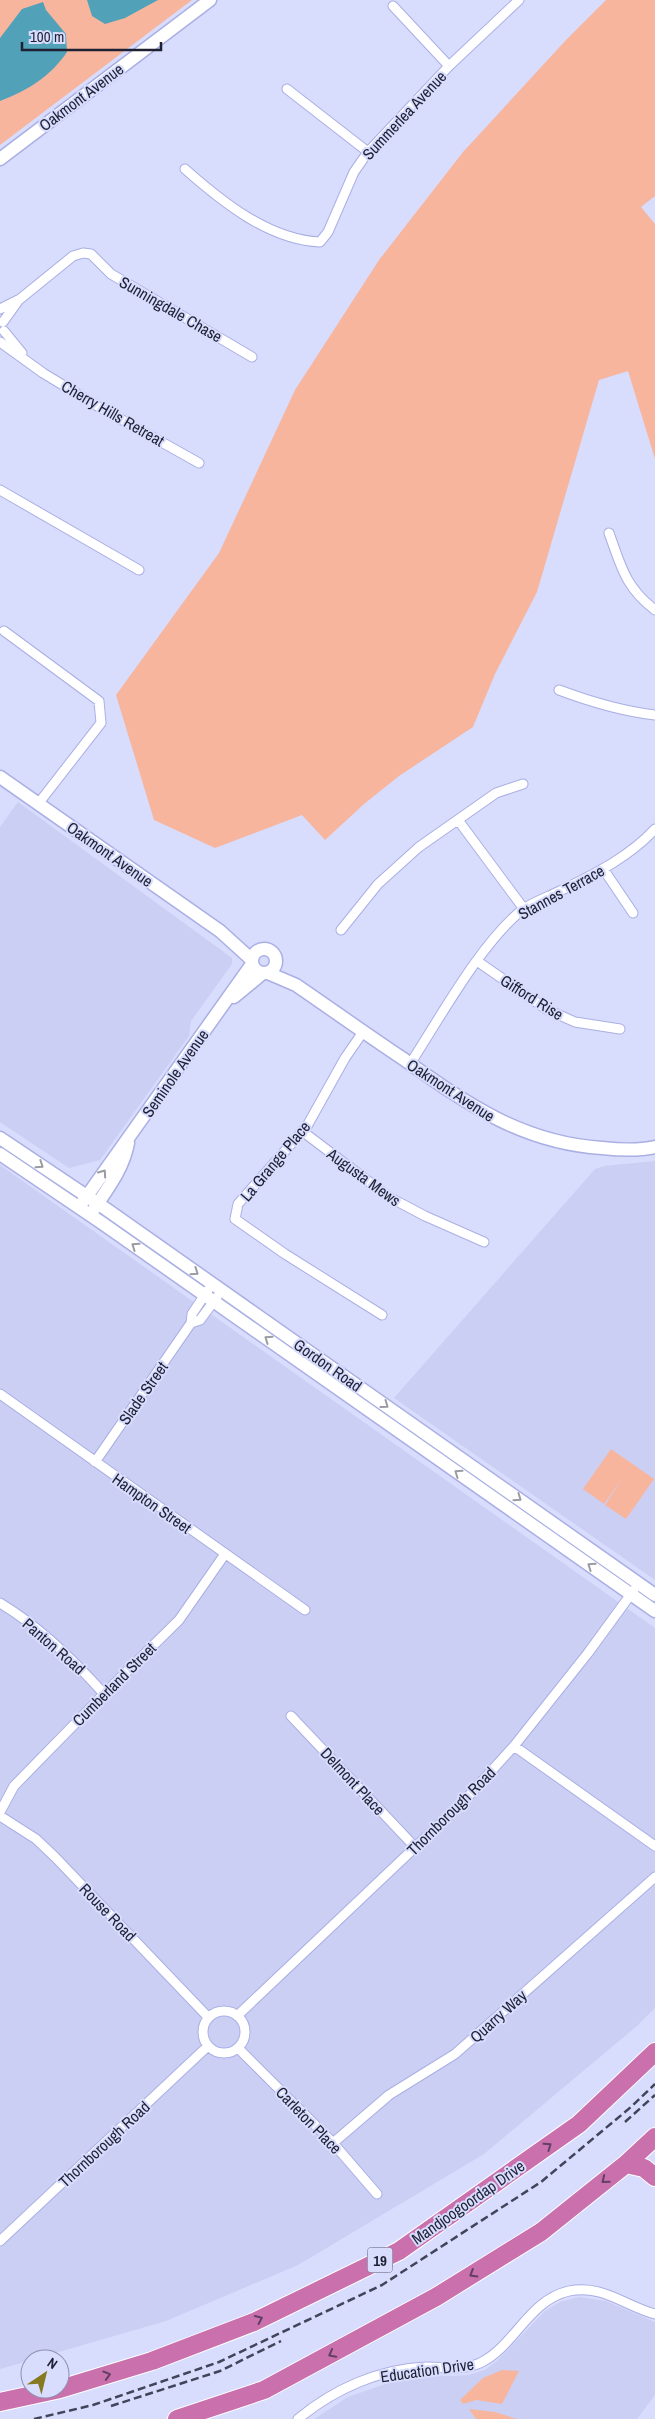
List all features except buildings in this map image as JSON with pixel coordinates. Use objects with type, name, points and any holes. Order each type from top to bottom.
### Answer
[{"type":"highway","name":"Mandjoogoordap Drive","points":[[70,2386],[152,2361],[254,2322],[399,2251],[579,2124],[655,2052]]},
{"type":"highway","points":[[177,2419],[264,2390],[397,2320],[541,2232],[626,2164],[655,2136]]},
{"type":"highway","points":[[626,2164],[644,2168],[655,2177]]},
{"type":"highway","name":"Mandjoogoordap Drive","points":[[0,2402],[20,2398]]},
{"type":"main road","name":"Oakmont Avenue","points":[[0,159],[210,0]]},
{"type":"main road","name":"Oakmont Avenue","points":[[0,777],[220,931],[252,962]]},
{"type":"main road","name":"Oakmont Avenue","points":[[220,931],[260,949]]},
{"type":"main road","points":[[260,949],[272,951],[276,958],[274,968],[266,973],[256,970],[252,962],[254,953],[260,949]]},
{"type":"main road","name":"Oakmont Avenue","points":[[276,958],[296,985]]},
{"type":"main road","name":"Seminole Avenue","points":[[88,1205],[115,1177],[125,1157],[128,1141],[252,962]]},
{"type":"main road","name":"Oakmont Avenue","points":[[266,973],[296,985],[484,1114],[538,1136],[595,1148],[624,1150],[655,1147]]},
{"type":"main road","name":"Seminole Avenue","points":[[222,1006],[266,973]]},
{"type":"main road","name":"Gordon Road","points":[[0,1138],[209,1298],[635,1589],[655,1595]]},
{"type":"main road","name":"Gordon Road","points":[[0,1154],[88,1205],[217,1287],[635,1589],[655,1611]]},
{"type":"street","name":"Summerlea Avenue","points":[[185,168],[228,203],[273,230],[303,242],[320,242],[328,232],[354,172],[368,152],[449,66],[519,0]]},
{"type":"street","points":[[393,6],[449,66]]},
{"type":"street","points":[[287,89],[368,152]]},
{"type":"street","name":"Sunningdale Chase","points":[[0,310],[20,299],[73,256],[83,253],[91,254],[111,274],[252,356]]},
{"type":"street","name":"Sunningdale Chase","points":[[2,327],[20,299]]},
{"type":"street","name":"Cherry Hills Retreat","points":[[2,327],[28,361]]},
{"type":"street","name":"Cherry Hills Retreat","points":[[0,342],[99,407],[199,463]]},
{"type":"street","points":[[0,490],[139,570]]},
{"type":"street","points":[[609,533],[625,579],[644,601],[655,610]]},
{"type":"street","points":[[4,632],[100,701],[102,723],[38,804]]},
{"type":"street","points":[[559,690],[595,704],[626,712],[655,715]]},
{"type":"street","points":[[341,930],[378,884],[418,847],[496,793],[523,784]]},
{"type":"street","points":[[458,820],[524,909]]},
{"type":"street","name":"Stannes Terrace","points":[[410,1064],[477,962],[509,923],[524,909],[604,870],[642,843],[655,829]]},
{"type":"street","points":[[604,870],[633,913]]},
{"type":"street","name":"Gifford Rise","points":[[477,962],[546,1009],[575,1022],[620,1029]]},
{"type":"street","name":"La Grange Place","points":[[363,1032],[302,1131],[238,1204],[234,1219],[382,1315]]},
{"type":"street","name":"Augusta Mews","points":[[302,1131],[388,1198],[484,1242]]},
{"type":"street","name":"Slade Street","points":[[94,1462],[192,1323],[200,1320],[209,1298],[217,1287]]},
{"type":"street","name":"Hampton Street","points":[[0,1394],[305,1610]]},
{"type":"street","name":"Cumberland Street","points":[[0,1812],[14,1786],[179,1620],[225,1554]]},
{"type":"street","name":"Thornborough Road","points":[[237,2016],[465,1800],[514,1746],[588,1653],[635,1589]]},
{"type":"street","name":"Panton Road","points":[[0,1603],[38,1629],[76,1662],[104,1694]]},
{"type":"street","name":"Delmont Place","points":[[291,1716],[415,1847]]},
{"type":"street","points":[[514,1746],[655,1846]]},
{"type":"street","name":"Rouse Road","points":[[0,1816],[36,1839],[55,1857],[208,2017]]},
{"type":"street","name":"Quarry Way","points":[[333,2143],[389,2095],[455,2054],[655,1877]]},
{"type":"street","points":[[228,2011],[237,2016],[243,2023],[245,2031],[243,2040],[238,2048],[222,2053],[208,2046],[202,2031],[208,2017],[217,2012],[228,2011]]},
{"type":"street","name":"Thornborough Road","points":[[0,2241],[208,2046]]},
{"type":"street","name":"Carleton Place","points":[[238,2048],[333,2143],[377,2194]]},
{"type":"street","name":"Education Drive","points":[[298,2419],[333,2394],[379,2375],[425,2367],[463,2368],[480,2363],[498,2349],[541,2304],[562,2293],[585,2289],[601,2292],[655,2314]]},
{"type":"shaded area","points":[[0,0],[192,0],[0,145]]},
{"type":"shaded area","points":[[87,0],[158,0],[125,18],[105,24],[92,16]]},
{"type":"shaded area","points":[[606,0],[655,0],[655,196],[641,207],[655,224],[655,459],[628,371],[599,380],[537,592],[495,674],[473,727],[399,776],[364,804],[325,840],[302,815],[215,848],[154,820],[116,695],[219,553],[295,390],[379,260],[463,152],[566,40]]},
{"type":"shaded area","points":[[43,2],[46,10],[66,34],[67,52],[61,61],[38,82],[0,101],[0,38],[22,9]]},
{"type":"shaded area","points":[[18,802],[232,958],[232,964],[191,1021],[189,1036],[100,1160],[69,1168],[0,1122],[0,827]]},
{"type":"shaded area","points":[[655,1161],[655,1580],[394,1398],[595,1169],[604,1166]]},
{"type":"shaded area","points":[[0,1165],[655,1628],[655,2008],[637,2026],[484,2154],[298,2265],[166,2321],[69,2349],[20,2349],[20,2363],[0,2369]]},
{"type":"shaded area","points":[[611,1449],[654,1479],[626,1519],[605,1505],[622,1479],[604,1504],[583,1489]]},
{"type":"shaded area","points":[[579,2297],[606,2301],[655,2322],[655,2395],[637,2419],[314,2419],[348,2397],[408,2376],[469,2375],[485,2370],[498,2360],[545,2311],[560,2302]]},
{"type":"shaded area","points":[[502,2370],[519,2371],[502,2404],[476,2400],[463,2404],[460,2400],[483,2378]]},
{"type":"shaded area","points":[[469,2409],[495,2412],[517,2419],[476,2419]]},
{"type":"railway","points":[[34,2419],[93,2405],[219,2362],[382,2285],[541,2182],[631,2107],[655,2084]]},
{"type":"railway","points":[[625,2122],[655,2095]]},
{"type":"railway","points":[[111,2406],[220,2371],[281,2341]]}]
